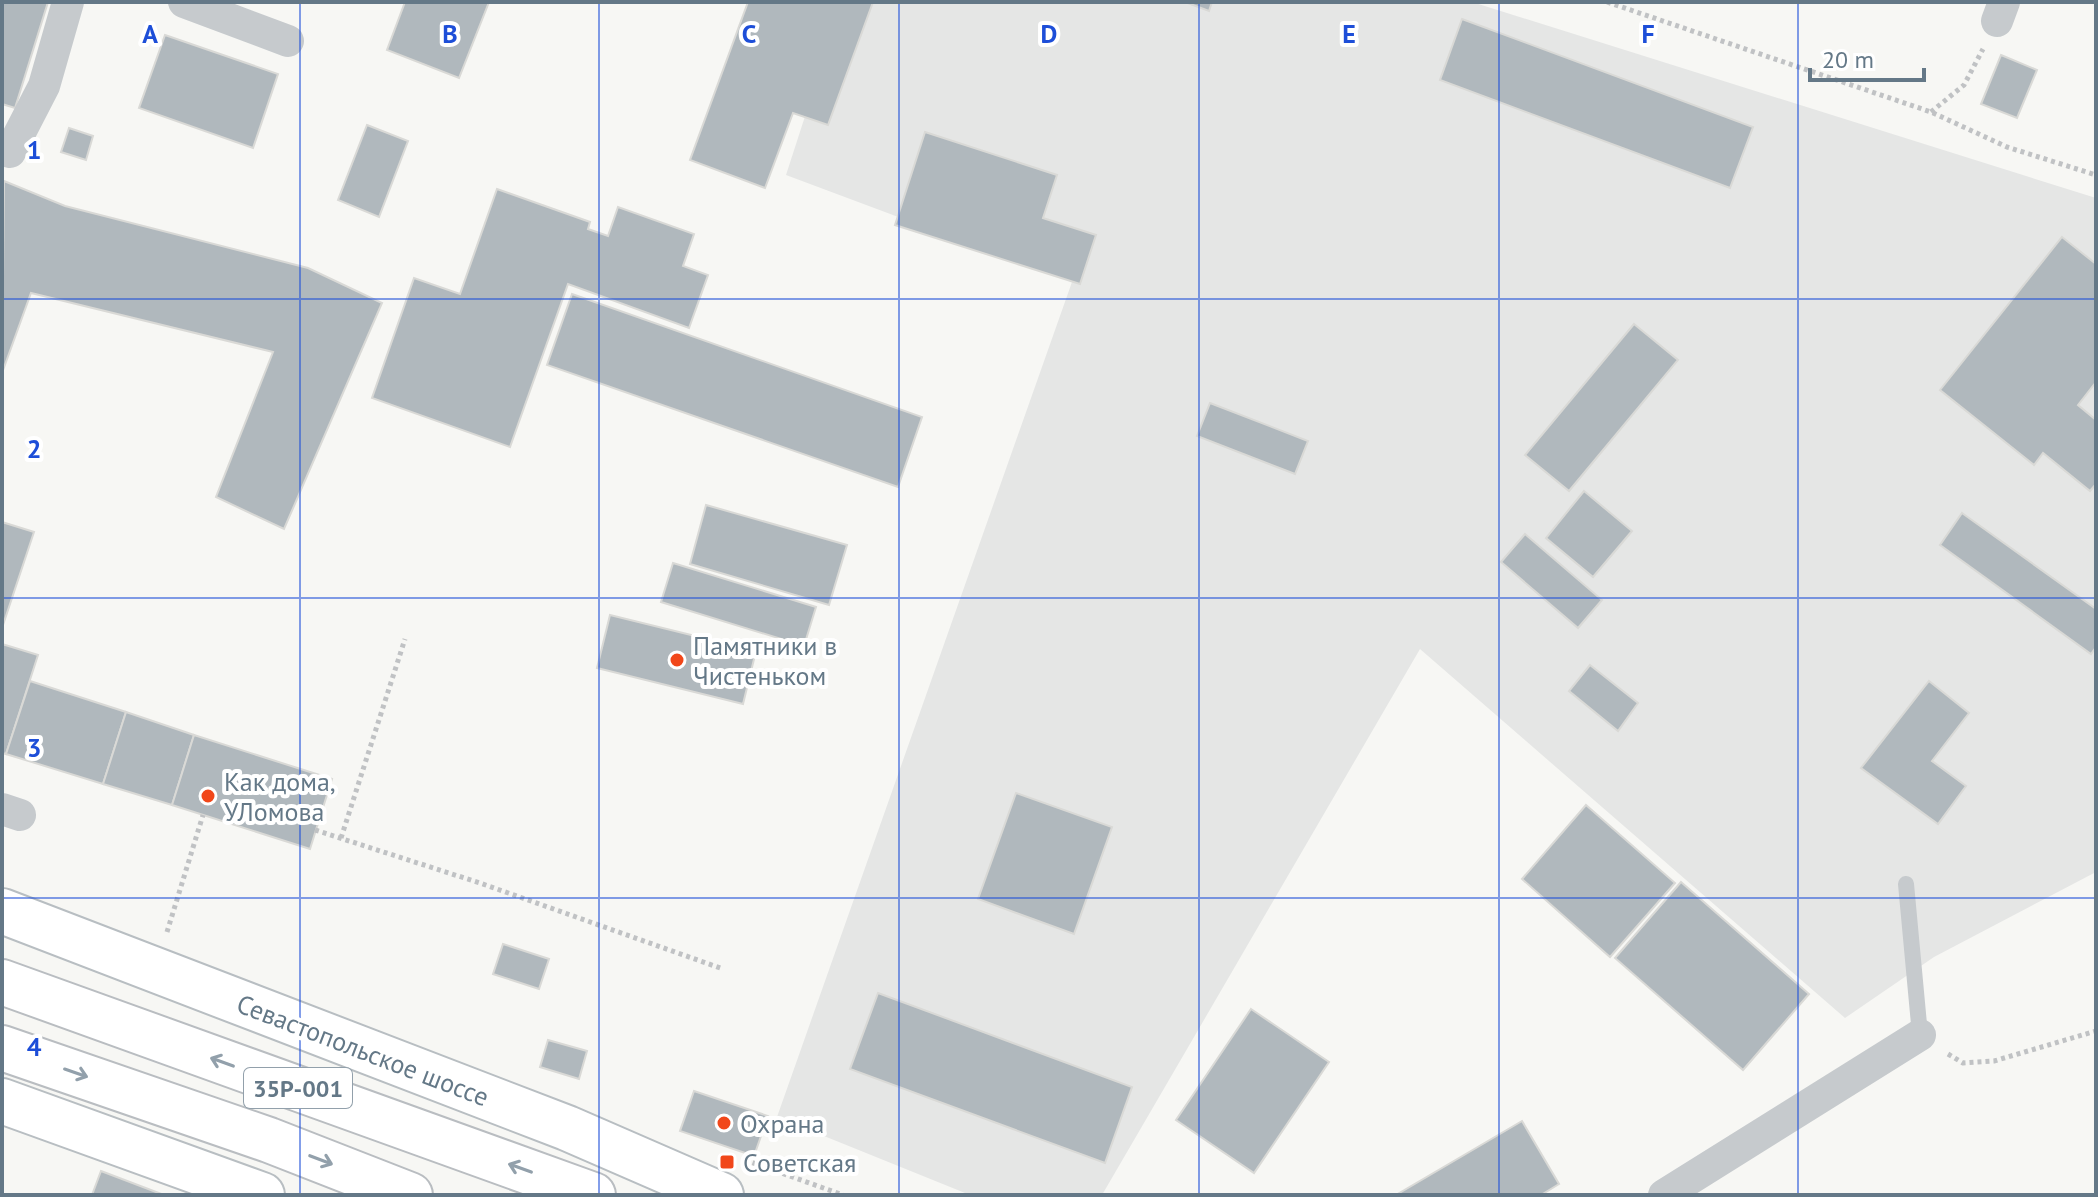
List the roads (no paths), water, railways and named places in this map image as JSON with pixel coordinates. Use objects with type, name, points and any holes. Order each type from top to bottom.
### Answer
[{"type":"main road","name":"Севастопольское шоссе","points":[[2,911],[567,1128],[729,1176]]},
{"type":"main road","name":"35Р-001","points":[[2,982],[593,1195]]},
{"type":"main road","name":"35Р-001","points":[[2,1048],[269,1140],[410,1195]]},
{"type":"main road","points":[[2,1101],[262,1195]]},
{"type":"street","points":[[2,150],[10,152],[44,86],[68,2]]},
{"type":"street","points":[[184,2],[288,41]]},
{"type":"street","points":[[1664,1195],[1920,1035]]},
{"type":"lane","points":[[1906,884],[1920,1035]]},
{"type":"place","name":"Памятники в Чистеньком","points":[[677,660]]},
{"type":"place","name":"Как дома, УЛомова","points":[[208,796]]},
{"type":"place","name":"Охрана","points":[[724,1123]]},
{"type":"place","name":"Советская","points":[[727,1162]]}]
